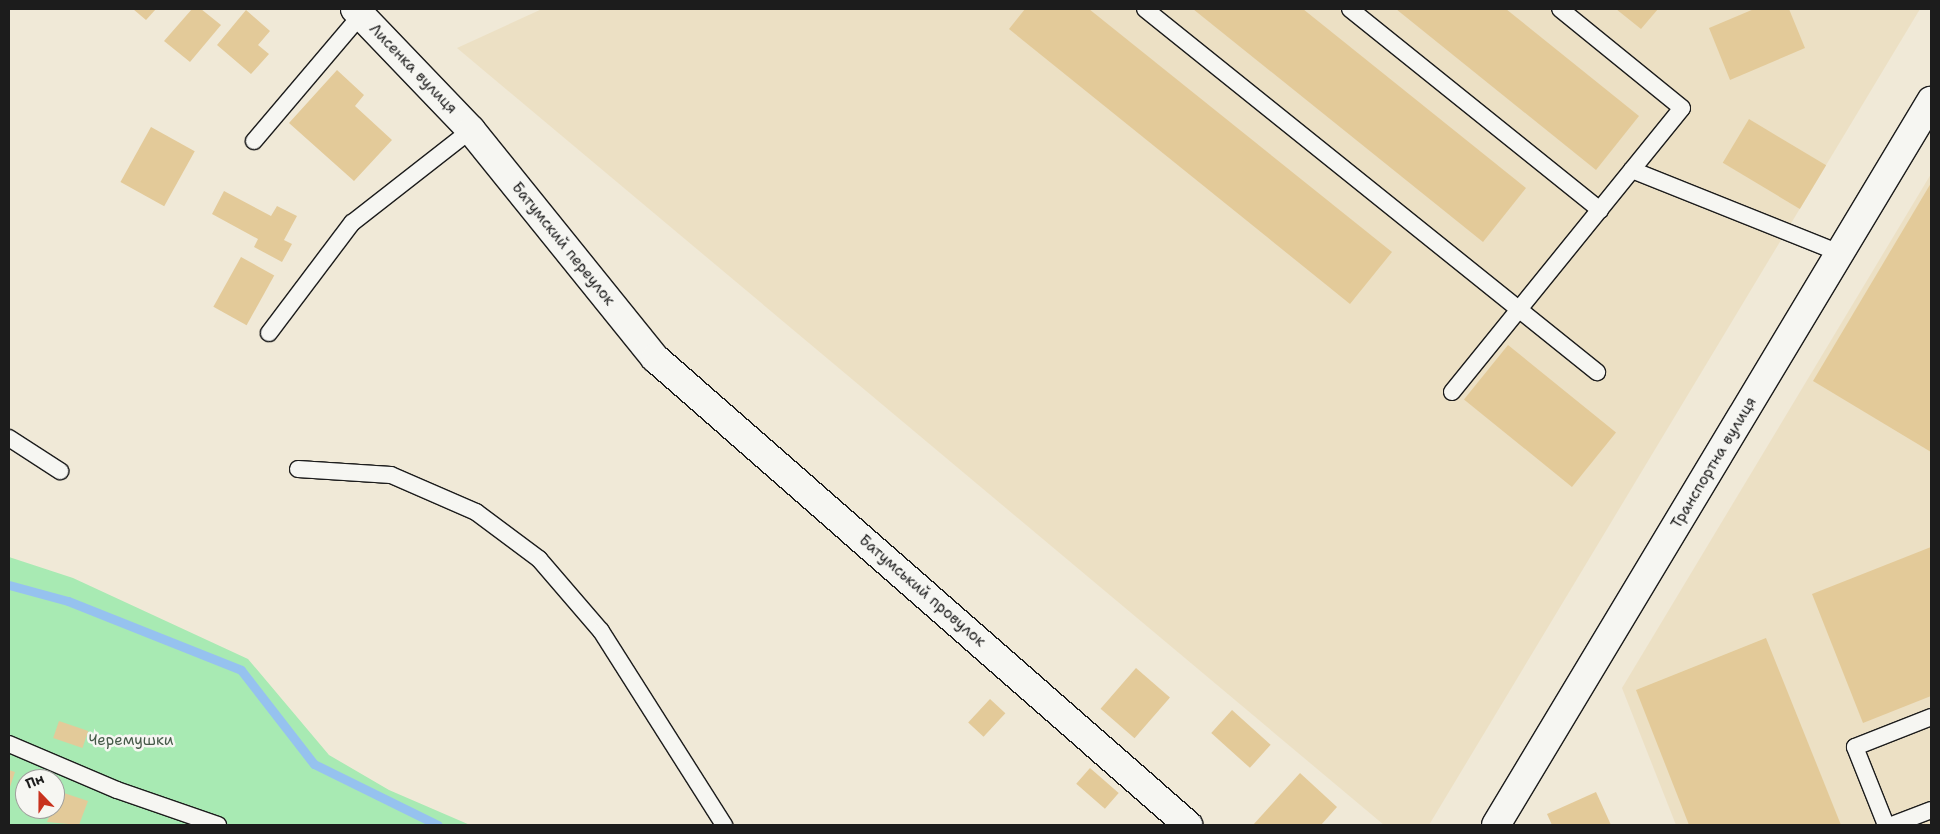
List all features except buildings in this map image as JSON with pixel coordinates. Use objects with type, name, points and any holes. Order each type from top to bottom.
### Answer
[{"type":"street","name":"Лисенка вулиця","points":[[358,12],[471,130]]},
{"type":"street","name":"Транспортна вулиця","points":[[1506,820],[1931,100]]},
{"type":"street","name":"Батумский переулок","points":[[471,130],[655,358]]},
{"type":"street","name":"Батумський провулок","points":[[655,358],[1188,825]]},
{"type":"lane","points":[[1145,9],[1597,372]]},
{"type":"lane","points":[[1350,9],[1600,210]]},
{"type":"lane","points":[[1452,392],[1682,108],[1560,9]]},
{"type":"lane","points":[[254,141],[358,12]]},
{"type":"lane","points":[[269,333],[352,223],[471,130]]},
{"type":"lane","points":[[1632,170],[1840,253]]},
{"type":"lane","points":[[9,438],[60,472]]},
{"type":"lane","points":[[298,469],[391,475],[476,512],[539,559],[601,631],[724,825]]},
{"type":"lane","points":[[1886,825],[1855,747],[1931,717]]},
{"type":"lane","points":[[9,744],[117,790],[218,825]]},
{"type":"lane","points":[[1892,825],[1931,810]]},
{"type":"shaded area","points":[[542,9],[1920,9],[1429,825],[1384,825],[457,48]]},
{"type":"shaded area","points":[[1931,174],[1931,825],[1676,825],[1622,688]]},
{"type":"green space","name":"Черемушки","points":[[9,557],[73,578],[248,659],[329,755],[389,790],[470,825],[9,825]]},
{"type":"waterway","points":[[9,585],[68,601],[241,670],[314,764],[438,825]]}]
